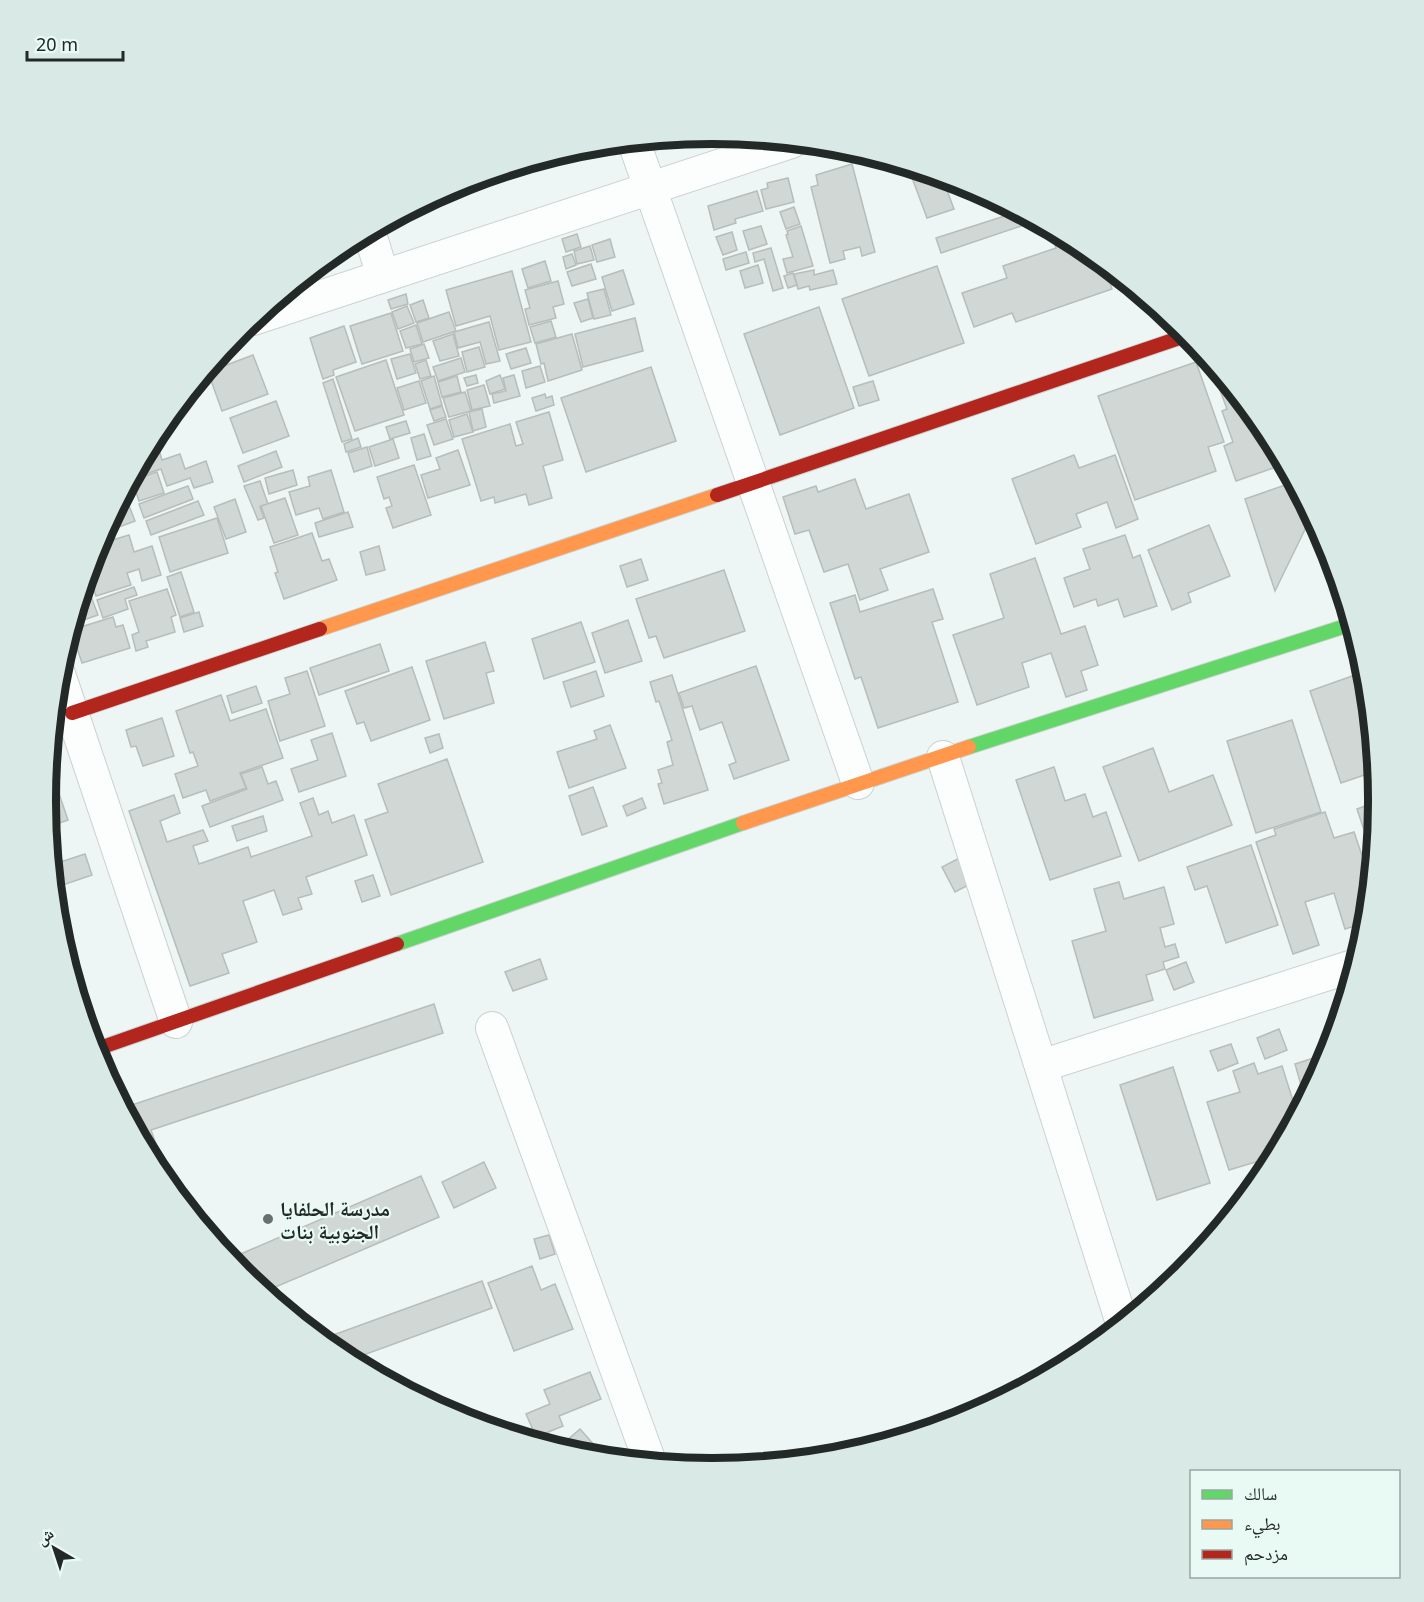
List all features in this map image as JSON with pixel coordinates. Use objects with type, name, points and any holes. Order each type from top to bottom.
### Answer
[{"type":"street","points":[[274,312],[773,148]]},
{"type":"street","points":[[636,149],[858,783]]},
{"type":"street","points":[[372,240],[383,276]]},
{"type":"street","points":[[72,713],[1178,339]]},
{"type":"street","points":[[103,1047],[858,783],[1345,626]]},
{"type":"street","points":[[65,692],[176,1022]]},
{"type":"street","points":[[943,757],[1120,1316]]},
{"type":"street","points":[[1041,1066],[1347,968]]},
{"type":"street","points":[[492,1028],[647,1454]]},
{"type":"building","points":[[852,164],[875,252],[862,256],[860,247],[843,251],[845,259],[830,263],[811,187],[818,185],[816,175]]},
{"type":"building","points":[[911,176],[946,188],[954,209],[927,218]]},
{"type":"building","points":[[788,178],[794,202],[766,209],[761,190],[768,188],[767,183]]},
{"type":"building","points":[[757,191],[763,211],[735,219],[736,223],[714,230],[708,206]]},
{"type":"building","points":[[794,207],[800,224],[786,229],[780,212]]},
{"type":"building","points":[[1008,215],[1026,224],[941,253],[936,238]]},
{"type":"building","points":[[761,226],[767,244],[749,250],[743,231]]},
{"type":"building","points":[[801,226],[813,266],[787,273],[783,259],[793,257],[786,235],[787,231]]},
{"type":"building","points":[[732,232],[737,250],[723,255],[716,237]]},
{"type":"building","points":[[577,234],[581,247],[566,252],[562,239]]},
{"type":"building","points":[[610,239],[615,257],[597,262],[592,245]]},
{"type":"building","points":[[1053,240],[1108,277],[1112,289],[1016,322],[1012,313],[974,327],[962,293],[1007,278],[1003,266],[1056,248]]},
{"type":"building","points":[[590,246],[594,260],[577,264],[574,251]]},
{"type":"building","points":[[771,248],[783,288],[773,291],[764,259],[755,262],[753,253]]},
{"type":"building","points":[[746,252],[749,263],[726,270],[723,259]]},
{"type":"building","points":[[572,254],[576,265],[566,269],[563,257]]},
{"type":"building","points":[[545,261],[551,281],[528,288],[522,269]]},
{"type":"building","points":[[591,264],[596,279],[572,286],[567,272]]},
{"type":"building","points":[[758,265],[763,283],[745,288],[740,271]]},
{"type":"building","points":[[937,266],[964,343],[869,376],[842,299]]},
{"type":"building","points":[[623,270],[634,304],[612,311],[602,277]]},
{"type":"building","points":[[814,270],[814,275],[833,270],[837,284],[810,290],[809,286],[798,289],[794,274]]},
{"type":"building","points":[[512,271],[531,342],[499,350],[490,316],[456,326],[446,290]]},
{"type":"building","points":[[793,273],[797,285],[788,288],[784,276]]},
{"type":"building","points":[[558,281],[564,304],[553,307],[556,318],[529,325],[525,309],[530,308],[525,290]]},
{"type":"building","points":[[604,289],[611,315],[594,319],[587,293]]},
{"type":"building","points":[[406,294],[408,304],[391,309],[388,300]]},
{"type":"building","points":[[588,299],[593,318],[581,322],[574,303]]},
{"type":"building","points":[[423,300],[429,318],[416,322],[410,305]]},
{"type":"building","points":[[407,306],[414,323],[398,329],[392,312]]},
{"type":"building","points":[[819,307],[854,408],[780,435],[744,334]]},
{"type":"building","points":[[449,312],[456,331],[423,342],[417,323]]},
{"type":"building","points":[[391,313],[403,351],[362,364],[350,326]]},
{"type":"building","points":[[635,318],[643,351],[583,367],[575,334]]},
{"type":"building","points":[[551,321],[556,337],[535,343],[530,327]]},
{"type":"building","points":[[489,322],[500,361],[486,364],[480,342],[458,348],[454,332]]},
{"type":"building","points":[[416,325],[422,344],[406,348],[400,331]]},
{"type":"building","points":[[344,326],[356,362],[333,370],[334,375],[323,379],[310,338]]},
{"type":"building","points":[[453,334],[459,356],[440,361],[433,341]]},
{"type":"building","points":[[572,334],[582,370],[548,381],[536,344]]},
{"type":"building","points":[[424,344],[429,358],[414,362],[410,349]]},
{"type":"building","points":[[479,347],[485,367],[467,372],[462,352]]},
{"type":"building","points":[[526,348],[531,363],[511,369],[506,354]]},
{"type":"building","points":[[410,354],[416,373],[397,379],[391,359]]},
{"type":"building","points":[[253,355],[268,394],[222,411],[210,378],[218,368]]},
{"type":"building","points":[[461,358],[465,372],[438,381],[433,367]]},
{"type":"building","points":[[386,360],[404,415],[355,431],[336,377]]},
{"type":"building","points":[[426,360],[431,376],[420,379],[415,364]]},
{"type":"building","points":[[1196,362],[1224,442],[1208,447],[1216,471],[1135,500],[1098,396]]},
{"type":"building","points":[[540,366],[545,382],[526,388],[522,371]]},
{"type":"building","points":[[651,367],[676,441],[586,472],[561,398]]},
{"type":"building","points":[[476,375],[478,383],[467,386],[464,378]]},
{"type":"building","points":[[500,375],[505,389],[490,394],[486,381]]},
{"type":"building","points":[[514,375],[520,396],[494,403],[492,394],[506,391],[503,378]]},
{"type":"building","points":[[434,376],[442,405],[430,409],[421,381]]},
{"type":"building","points":[[457,376],[461,392],[442,397],[438,382]]},
{"type":"building","points":[[333,379],[352,439],[342,442],[323,383]]},
{"type":"building","points":[[419,381],[426,403],[404,410],[397,388]]},
{"type":"building","points":[[873,381],[879,400],[859,406],[853,387]]},
{"type":"building","points":[[484,385],[490,406],[472,410],[467,390]]},
{"type":"building","points":[[1218,385],[1233,401],[1277,467],[1236,481],[1224,446],[1233,442],[1222,411],[1227,409]]},
{"type":"building","points":[[465,392],[471,411],[449,417],[443,398]]},
{"type":"building","points":[[545,394],[546,398],[552,396],[554,405],[536,411],[532,398]]},
{"type":"building","points":[[276,401],[289,436],[243,453],[230,418]]},
{"type":"building","points":[[442,406],[446,417],[434,421],[430,410]]},
{"type":"building","points":[[482,409],[486,427],[473,431],[469,412]]},
{"type":"building","points":[[549,412],[563,460],[543,466],[552,498],[529,505],[526,494],[495,503],[494,497],[481,501],[462,439],[510,424],[516,446],[523,444],[516,422]]},
{"type":"building","points":[[467,414],[473,432],[454,437],[449,420]]},
{"type":"building","points":[[446,419],[453,439],[434,445],[427,425]]},
{"type":"building","points":[[406,421],[410,433],[390,439],[386,427]]},
{"type":"building","points":[[424,434],[431,456],[417,460],[411,438]]},
{"type":"building","points":[[358,438],[361,447],[346,452],[344,444]]},
{"type":"building","points":[[393,439],[399,458],[375,466],[369,447]]},
{"type":"building","points":[[367,447],[372,466],[354,472],[348,453]]},
{"type":"building","points":[[158,448],[162,460],[180,454],[185,469],[206,461],[213,482],[194,488],[190,478],[167,486],[161,469],[142,475]]},
{"type":"building","points":[[458,450],[470,485],[428,498],[421,475],[440,469],[436,458]]},
{"type":"building","points":[[276,451],[282,467],[244,482],[238,466]]},
{"type":"building","points":[[1074,455],[1079,468],[1115,455],[1138,519],[1116,528],[1107,502],[1076,514],[1081,527],[1036,544],[1012,479]]},
{"type":"building","points":[[414,465],[431,515],[393,528],[386,508],[392,506],[389,497],[384,499],[377,477]]},
{"type":"building","points":[[293,470],[297,485],[269,494],[265,478]]},
{"type":"building","points":[[331,470],[344,512],[323,519],[319,508],[296,515],[289,492],[310,486],[308,477]]},
{"type":"building","points":[[157,472],[164,493],[139,501],[135,489],[141,477]]},
{"type":"building","points":[[855,479],[866,509],[909,494],[929,552],[880,569],[888,590],[860,600],[848,564],[824,572],[809,530],[795,534],[783,497],[816,486],[818,492]]},
{"type":"building","points":[[260,481],[268,504],[260,507],[264,518],[258,520],[244,486]]},
{"type":"building","points":[[1287,484],[1307,525],[1275,591],[1245,499]]},
{"type":"building","points":[[188,486],[193,499],[144,518],[139,504]]},
{"type":"building","points":[[285,498],[298,535],[274,543],[261,506]]},
{"type":"building","points":[[235,499],[246,532],[226,539],[214,507]]},
{"type":"building","points":[[198,501],[204,515],[151,535],[146,521]]},
{"type":"building","points":[[127,503],[135,521],[119,527],[117,523]]},
{"type":"building","points":[[348,512],[353,527],[319,537],[315,523]]},
{"type":"building","points":[[217,518],[228,553],[170,572],[159,537]]},
{"type":"building","points":[[1209,525],[1230,576],[1188,593],[1191,602],[1172,610],[1148,550]]},
{"type":"building","points":[[312,533],[322,561],[329,559],[337,580],[284,599],[275,573],[278,572],[270,547]]},
{"type":"building","points":[[129,535],[134,552],[152,546],[161,575],[142,581],[139,569],[127,573],[131,585],[96,596],[92,584],[109,541]]},
{"type":"building","points":[[1125,535],[1133,558],[1140,555],[1157,606],[1124,617],[1118,599],[1098,606],[1096,599],[1074,607],[1064,578],[1090,569],[1083,549]]},
{"type":"building","points":[[379,546],[385,570],[366,575],[360,552]]},
{"type":"building","points":[[1035,558],[1061,634],[1085,626],[1098,665],[1081,671],[1087,690],[1066,697],[1051,653],[1022,663],[1029,687],[977,705],[953,635],[1004,618],[990,574]]},
{"type":"building","points":[[641,559],[648,580],[627,587],[620,566]]},
{"type":"building","points":[[724,570],[745,631],[664,658],[656,636],[649,638],[636,599]]},
{"type":"building","points":[[181,572],[194,612],[180,617],[167,577]]},
{"type":"building","points":[[134,587],[137,595],[125,599],[128,609],[103,618],[97,600]]},
{"type":"building","points":[[167,589],[176,615],[171,617],[175,632],[146,641],[148,647],[136,651],[132,635],[139,632],[129,601]]},
{"type":"building","points":[[933,589],[943,619],[932,622],[958,702],[878,728],[861,677],[855,679],[830,603],[855,595],[860,612]]},
{"type":"building","points":[[92,599],[98,615],[81,621],[87,601]]},
{"type":"building","points":[[199,612],[203,626],[184,632],[180,618]]},
{"type":"building","points":[[113,617],[116,627],[123,625],[130,648],[82,663],[75,643],[79,628]]},
{"type":"building","points":[[628,620],[642,661],[605,673],[592,633]]},
{"type":"building","points":[[581,622],[595,662],[544,679],[532,639]]},
{"type":"building","points":[[485,642],[494,671],[486,673],[494,703],[444,719],[426,661]]},
{"type":"building","points":[[380,644],[389,671],[319,695],[310,668]]},
{"type":"building","points":[[756,666],[789,760],[734,779],[729,765],[736,762],[722,722],[700,730],[692,706],[684,708],[679,693]]},
{"type":"building","points":[[412,667],[430,720],[371,741],[364,722],[357,724],[345,691]]},
{"type":"building","points":[[307,671],[325,726],[280,741],[268,701],[290,694],[285,678]]},
{"type":"building","points":[[596,671],[604,696],[571,707],[563,682]]},
{"type":"building","points":[[1356,674],[1363,715],[1367,774],[1341,783],[1310,691]]},
{"type":"building","points":[[672,675],[708,790],[664,804],[658,784],[662,783],[658,770],[673,765],[667,742],[672,740],[650,682]]},
{"type":"building","points":[[256,686],[262,703],[232,713],[227,696]]},
{"type":"building","points":[[221,695],[230,721],[266,709],[283,758],[240,773],[246,788],[210,801],[206,790],[183,798],[175,774],[198,766],[193,752],[190,753],[176,711]]},
{"type":"building","points":[[162,718],[174,756],[143,766],[136,746],[131,747],[126,730]]},
{"type":"building","points":[[1292,720],[1321,812],[1256,833],[1227,741]]},
{"type":"building","points":[[610,725],[626,768],[569,788],[557,752],[597,739],[594,731]]},
{"type":"building","points":[[332,733],[346,776],[299,792],[291,769],[318,760],[311,740]]},
{"type":"building","points":[[439,734],[443,748],[430,753],[425,738]]},
{"type":"building","points":[[1153,748],[1169,792],[1213,775],[1232,825],[1139,861],[1103,767]]},
{"type":"building","points":[[447,759],[483,862],[391,895],[365,820],[388,812],[378,784]]},
{"type":"building","points":[[262,767],[268,784],[276,781],[283,800],[210,827],[202,806],[247,789],[241,774]]},
{"type":"building","points":[[1054,767],[1065,801],[1085,794],[1093,817],[1106,812],[1121,856],[1050,880],[1016,780]]},
{"type":"building","points":[[56,786],[68,820],[57,824]]},
{"type":"building","points":[[593,787],[607,826],[582,835],[569,796]]},
{"type":"building","points":[[174,795],[180,813],[160,821],[167,842],[203,830],[208,841],[193,846],[199,864],[248,847],[251,857],[312,836],[300,803],[313,798],[319,815],[328,811],[332,823],[354,815],[367,855],[306,877],[312,894],[298,898],[302,909],[283,915],[274,890],[243,901],[257,942],[222,954],[229,973],[190,986],[129,811]]},
{"type":"building","points":[[642,798],[646,808],[627,816],[623,806]]},
{"type":"building","points":[[1368,805],[1367,839],[1357,809]]},
{"type":"building","points":[[1325,812],[1334,838],[1354,832],[1365,864],[1357,925],[1345,929],[1334,893],[1305,902],[1319,945],[1293,954],[1256,842],[1276,835],[1274,829]]},
{"type":"building","points":[[263,816],[267,831],[237,841],[232,826]]},
{"type":"building","points":[[1251,845],[1278,925],[1226,943],[1207,886],[1195,890],[1187,867]]},
{"type":"building","points":[[85,854],[92,875],[61,886],[59,863]]},
{"type":"building","points":[[967,854],[980,879],[955,892],[942,867]]},
{"type":"building","points":[[373,875],[380,896],[362,902],[355,881]]},
{"type":"building","points":[[1119,882],[1124,899],[1164,887],[1174,924],[1160,928],[1165,947],[1175,944],[1179,957],[1163,962],[1165,969],[1146,975],[1153,1000],[1094,1018],[1072,941],[1106,931],[1094,889]]},
{"type":"building","points":[[540,959],[547,979],[513,991],[505,972]]},
{"type":"building","points":[[1186,962],[1194,982],[1174,990],[1166,970]]},
{"type":"building","points":[[434,1004],[443,1033],[151,1130],[157,1147],[155,1148],[131,1105]]},
{"type":"building","points":[[1279,1029],[1287,1050],[1265,1059],[1257,1038]]},
{"type":"building","points":[[1231,1044],[1238,1063],[1218,1071],[1210,1051]]},
{"type":"building","points":[[1317,1057],[1302,1089],[1295,1064]]},
{"type":"building","points":[[1254,1063],[1258,1074],[1282,1066],[1294,1104],[1262,1160],[1229,1170],[1207,1102],[1240,1092],[1233,1071]]},
{"type":"building","points":[[1173,1067],[1210,1183],[1157,1200],[1120,1085]]},
{"type":"building","points":[[484,1162],[496,1188],[454,1208],[442,1182]]},
{"type":"building","points":[[421,1176],[439,1217],[272,1288],[238,1255]]},
{"type":"building","points":[[549,1235],[555,1254],[540,1259],[534,1239]]},
{"type":"building","points":[[532,1266],[541,1290],[555,1284],[573,1329],[514,1351],[488,1283]]},
{"type":"building","points":[[482,1281],[492,1308],[361,1356],[331,1336]]},
{"type":"building","points":[[590,1372],[601,1399],[559,1416],[563,1426],[541,1435],[534,1433],[526,1414],[550,1404],[544,1390]]},
{"type":"building","points":[[580,1429],[596,1447],[584,1445],[566,1441]]},
{"type":"traffic: fast","points":[[969,747],[1345,626]]},
{"type":"traffic: fast","points":[[397,944],[743,823]]},
{"type":"traffic: slow","points":[[320,629],[717,495]]},
{"type":"traffic: slow","points":[[743,823],[969,747]]},
{"type":"traffic: jam","points":[[717,495],[1178,339]]},
{"type":"traffic: jam","points":[[72,713],[320,629]]},
{"type":"traffic: jam","points":[[103,1047],[397,944]]},
{"type":"place","name":"مدرسة الحلفايا الجنوبية بنات","points":[[268,1219]]}]
